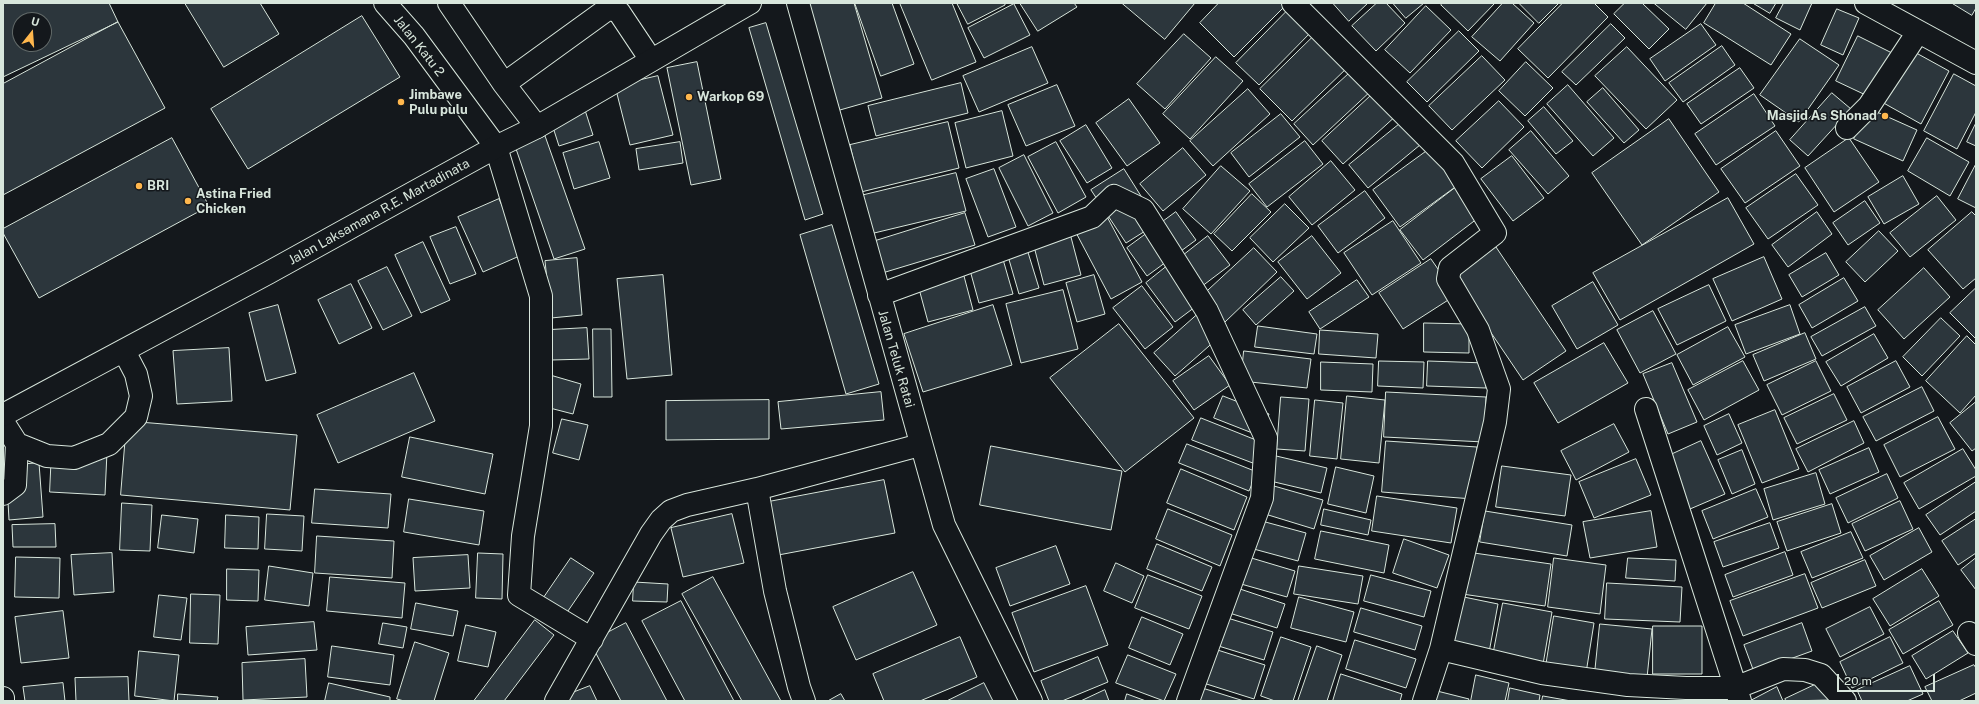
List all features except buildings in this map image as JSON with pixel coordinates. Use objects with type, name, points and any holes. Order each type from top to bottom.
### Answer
[{"type":"street","name":"Jalan Katu 2","points":[[385,3],[414,36],[496,147],[542,296],[541,426],[523,536],[518,595],[592,639]]},
{"type":"street","points":[[449,3],[504,84],[537,127]]},
{"type":"street","name":"Jalan Laksamana R.E. Martadinata","points":[[3,415],[268,274],[496,147],[537,127],[750,3]]},
{"type":"street","name":"Jalan Teluk Ratai","points":[[798,3],[920,444],[944,525],[1031,701]]},
{"type":"street","points":[[1293,3],[1453,164],[1495,233],[1450,268],[1448,279],[1478,330],[1499,389],[1495,422],[1440,649],[1424,701]]},
{"type":"street","points":[[1866,3],[1976,63]]},
{"type":"street","points":[[504,84],[609,8],[619,12],[651,60]]},
{"type":"street","points":[[1847,128],[1868,106],[1918,32]]},
{"type":"street","points":[[879,295],[1092,217],[1114,196],[1143,210],[1207,311],[1266,438],[1262,498],[1188,701]]},
{"type":"street","points":[[17,444],[47,456],[74,458],[110,444],[136,416],[141,396],[136,374],[124,351]]},
{"type":"street","points":[[1646,409],[1738,694]]},
{"type":"street","points":[[3,422],[17,444],[15,485],[3,494]]},
{"type":"street","points":[[556,701],[651,534],[661,520],[671,511],[687,505],[757,490],[920,444]]},
{"type":"street","points":[[757,490],[775,591],[799,687],[804,701]]},
{"type":"street","points":[[1440,649],[1542,673],[1628,685],[1686,688],[1738,694],[1783,669],[1805,670],[1821,675],[1845,701]]},
{"type":"place","name":"Warkop 69","points":[[689,97]]},
{"type":"place","name":"Jimbawe Pulu pulu","points":[[401,102]]},
{"type":"place","name":"Masjid As Shonad","points":[[1885,116]]},
{"type":"place","name":"BRI","points":[[139,186]]},
{"type":"place","name":"Astina Fried Chicken","points":[[188,201]]}]
